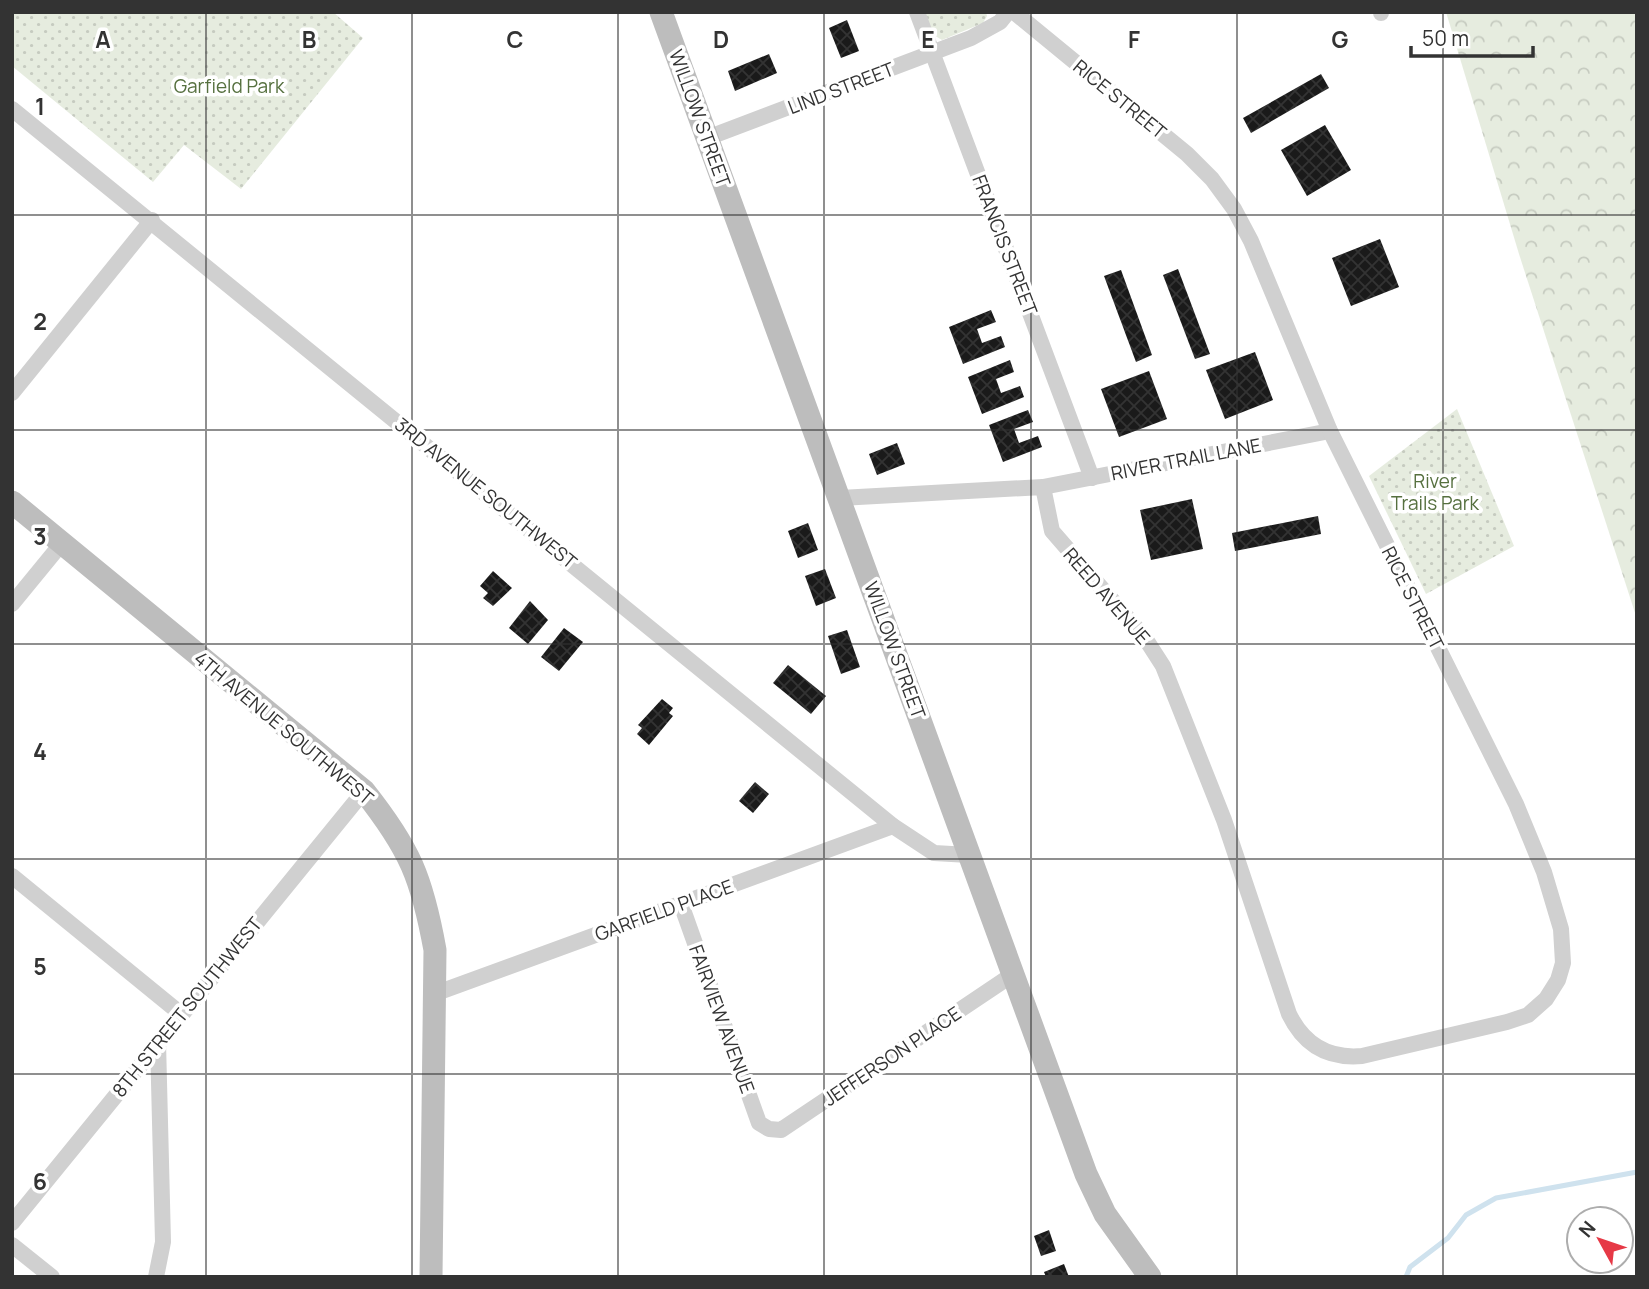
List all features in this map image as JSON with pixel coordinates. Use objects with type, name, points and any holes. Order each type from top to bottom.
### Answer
[{"type":"street","name":"WILLOW STREET","points":[[661,12],[1086,1174],[1105,1214],[1150,1277]]},
{"type":"street","name":"FRANCIS STREET","points":[[917,12],[1092,478]]},
{"type":"street","name":"LIND STREET","points":[[707,138],[986,31],[1008,12]]},
{"type":"street","name":"RICE STREET","points":[[1014,12],[1187,153],[1212,179],[1234,209],[1251,240],[1330,431],[1526,826],[1561,929],[1563,963],[1558,980],[1546,999],[1528,1015],[1362,1056],[1343,1057],[1326,1053],[1297,1030],[1289,1014]]},
{"type":"street","name":"3RD AVENUE SOUTHWEST","points":[[12,109],[152,220],[892,826],[934,853],[968,855]]},
{"type":"street","points":[[12,393],[152,220]]},
{"type":"street","name":"RIVER TRAIL LANE","points":[[1043,488],[1330,431]]},
{"type":"street","points":[[840,498],[1043,488]]},
{"type":"street","name":"REED AVENUE","points":[[1043,488],[1052,531],[1145,638],[1163,666],[1224,820],[1289,1014]]},
{"type":"street","name":"4TH AVENUE SOUTHWEST","points":[[12,502],[364,792],[391,826],[414,864],[427,906],[435,950],[431,1277]]},
{"type":"street","points":[[12,604],[62,543]]},
{"type":"street","name":"8TH STREET SOUTHWEST","points":[[12,1223],[364,792]]},
{"type":"street","name":"GARFIELD PLACE","points":[[434,993],[892,826]]},
{"type":"street","points":[[12,876],[181,1014]]},
{"type":"street","name":"FAIRVIEW AVENUE","points":[[681,904],[759,1123],[769,1129]]},
{"type":"street","name":"JEFFERSON PLACE","points":[[769,1129],[781,1130],[1012,975]]},
{"type":"street","points":[[156,1277],[163,1242],[158,1042]]},
{"type":"street","points":[[12,1245],[52,1277]]},
{"type":"green space","name":"Garfield Park","points":[[12,12],[333,12],[363,38],[241,189],[184,145],[153,182],[12,66]]},
{"type":"green space","points":[[925,12],[986,12],[987,16],[983,23],[942,40],[932,34]]},
{"type":"green space","points":[[1446,12],[1637,12],[1637,619],[1519,254]]},
{"type":"green space","name":"River Trails Park","points":[[1457,409],[1514,546],[1426,594],[1369,476]]},
{"type":"building","points":[[847,20],[859,51],[841,58],[829,28]]},
{"type":"building","points":[[769,54],[777,73],[735,91],[728,71]]},
{"type":"building","points":[[1321,74],[1329,88],[1251,133],[1243,118]]},
{"type":"building","points":[[1325,125],[1351,170],[1307,196],[1281,150]]},
{"type":"building","points":[[1380,239],[1399,287],[1351,306],[1332,258]]},
{"type":"building","points":[[1178,269],[1210,354],[1195,359],[1163,275]]},
{"type":"building","points":[[1121,270],[1152,355],[1136,362],[1104,276]]},
{"type":"building","points":[[991,310],[996,322],[977,329],[982,343],[1001,336],[1005,347],[963,364],[949,327]]},
{"type":"building","points":[[1255,352],[1273,400],[1225,419],[1206,370]]},
{"type":"building","points":[[1010,360],[1014,372],[996,379],[1001,393],[1020,386],[1024,397],[982,414],[968,377]]},
{"type":"building","points":[[1149,371],[1167,419],[1119,437],[1101,389]]},
{"type":"building","points":[[1028,410],[1033,422],[1014,429],[1019,443],[1038,436],[1042,447],[1003,462],[989,425]]},
{"type":"building","points":[[897,443],[905,464],[877,475],[869,454]]},
{"type":"building","points":[[1192,499],[1203,549],[1151,560],[1140,510]]},
{"type":"building","points":[[1318,516],[1321,534],[1235,551],[1232,533]]},
{"type":"building","points":[[808,523],[818,550],[798,558],[788,531]]},
{"type":"building","points":[[825,569],[836,598],[816,606],[805,576]]},
{"type":"building","points":[[493,571],[512,588],[493,606],[483,598],[488,593],[480,586]]},
{"type":"building","points":[[530,601],[548,620],[528,644],[509,628]]},
{"type":"building","points":[[564,628],[583,642],[559,671],[541,657]]},
{"type":"building","points":[[847,630],[860,667],[841,674],[828,636]]},
{"type":"building","points":[[788,665],[826,696],[811,714],[773,683]]},
{"type":"building","points":[[662,699],[673,708],[669,713],[673,716],[649,745],[637,734],[642,728],[638,725]]},
{"type":"building","points":[[755,782],[769,794],[753,813],[739,801]]},
{"type":"building","points":[[1049,1230],[1056,1251],[1041,1256],[1034,1236]]},
{"type":"building","points":[[1064,1264],[1069,1277],[1046,1277],[1044,1272]]},
{"type":"waterway","points":[[1406,1277],[1410,1267],[1448,1238],[1466,1215],[1496,1198],[1637,1172]]}]
